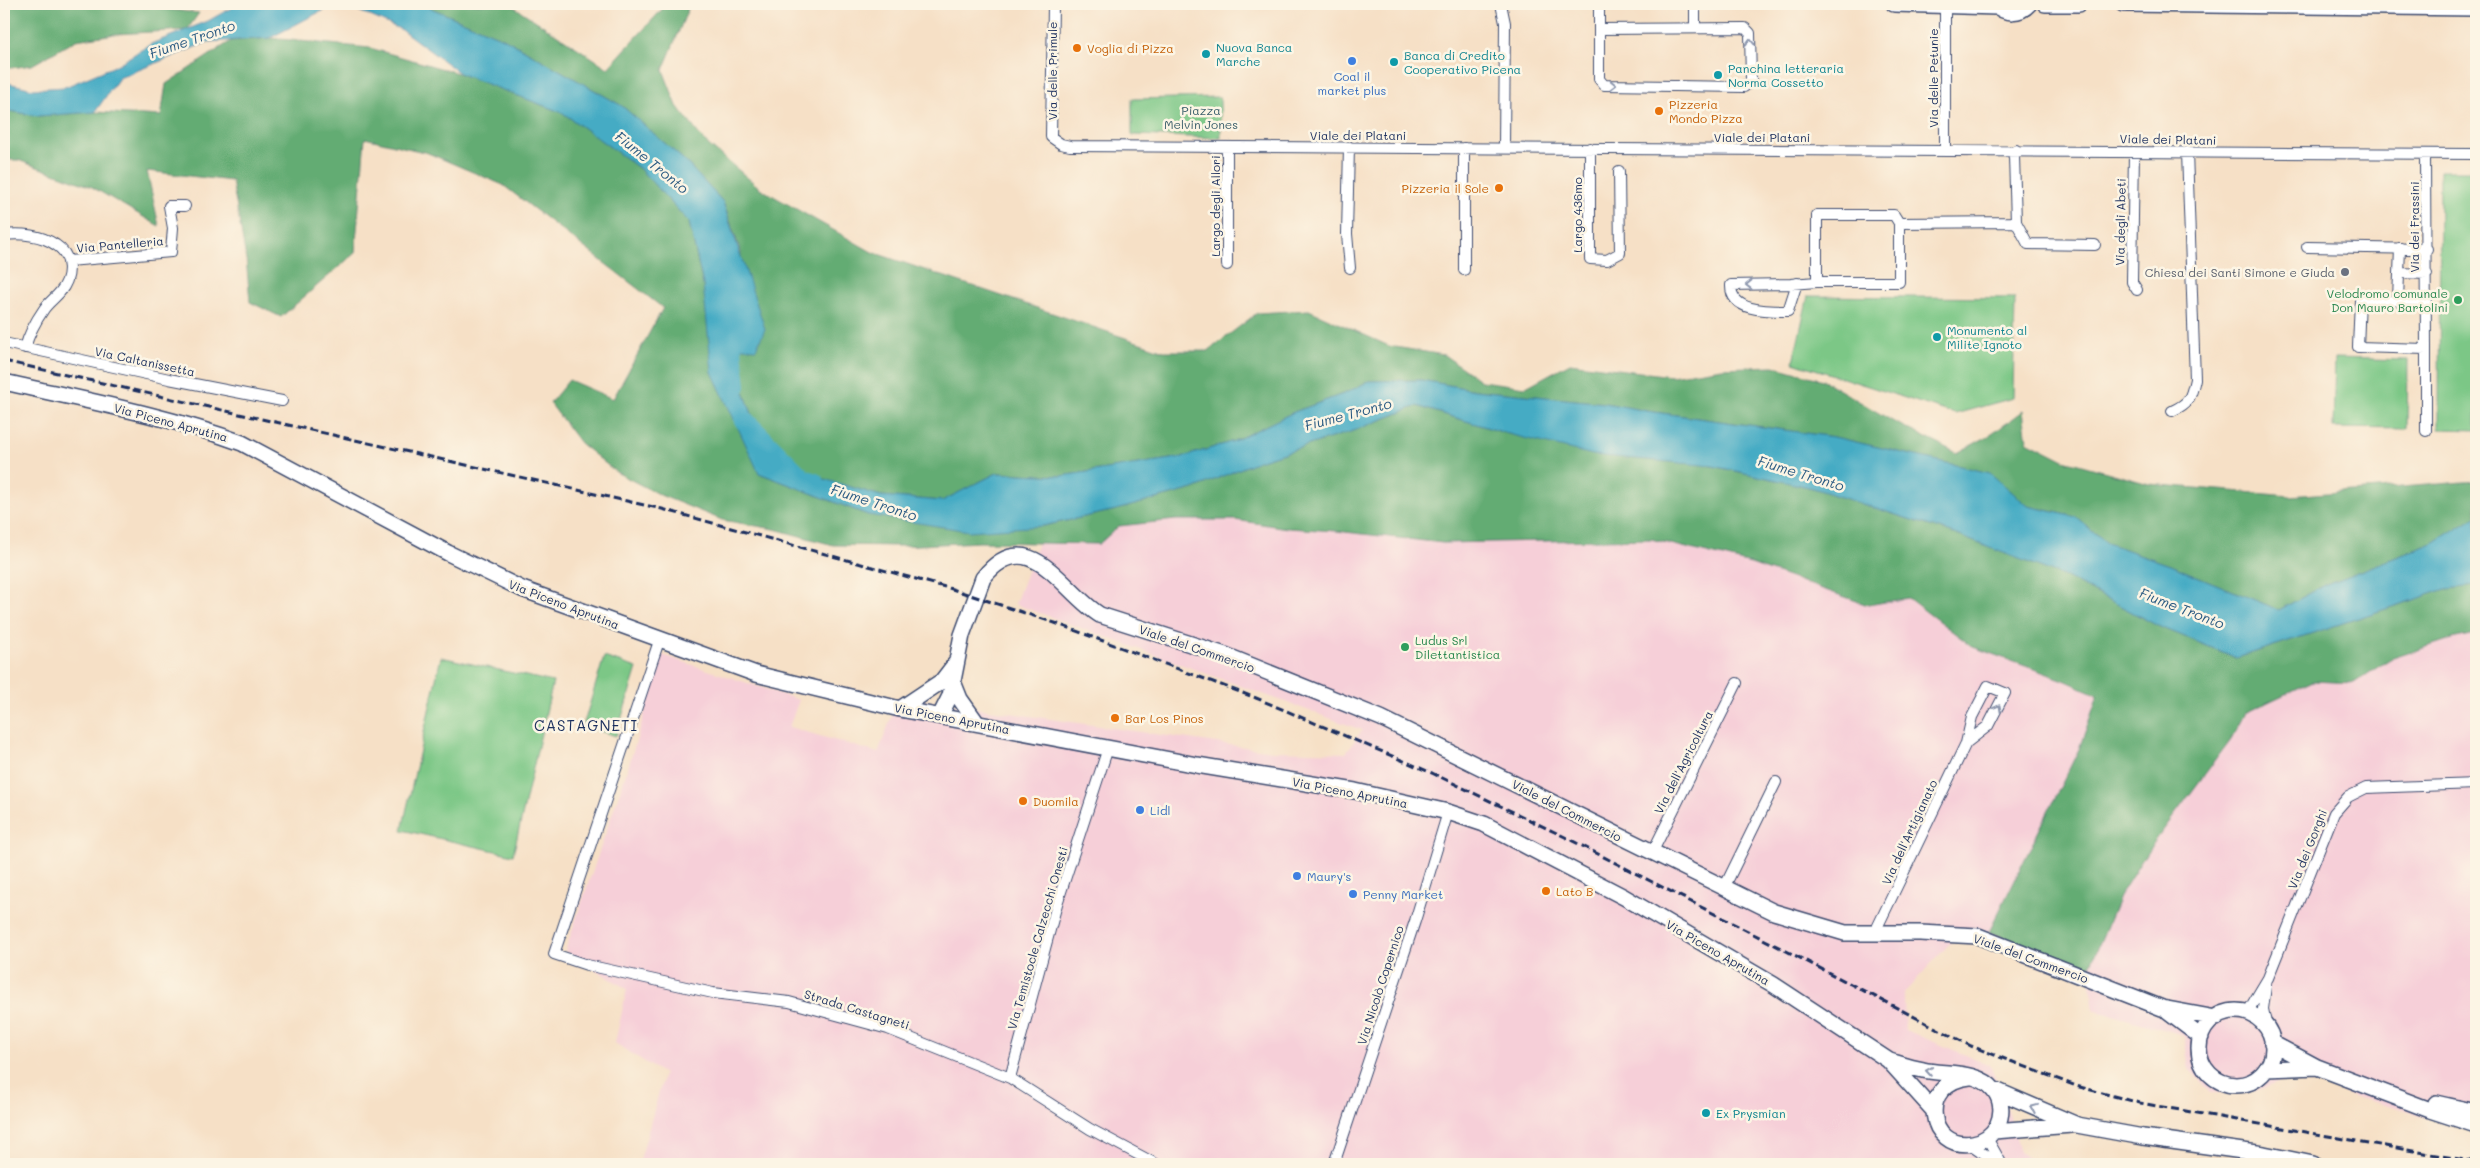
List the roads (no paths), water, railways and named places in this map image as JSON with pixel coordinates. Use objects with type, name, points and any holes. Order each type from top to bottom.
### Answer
[{"type":"main road","points":[[1894,4],[1996,5],[2013,12],[2032,4]]},
{"type":"main road","points":[[2045,4],[2079,4]]},
{"type":"main road","points":[[2123,4],[2476,8]]},
{"type":"main road","name":"Via Piceno Aprutina","points":[[4,382],[210,431],[242,443],[448,553],[513,585],[756,674],[940,716],[1108,748],[1355,791],[1448,812],[1484,824],[1624,897],[1774,985],[1888,1060],[1934,1111],[1939,1128],[1945,1135],[1961,1143],[1970,1144],[1990,1134],[2077,1125]]},
{"type":"main road","name":"Viale del Commercio","points":[[940,716],[948,682],[956,664],[962,635],[978,588],[986,574],[1005,560],[1020,557],[1039,561],[1059,577],[1086,605],[1100,615],[1225,655],[1381,718],[1774,912],[1846,933],[1875,932],[1978,936],[2162,1008],[2216,1018],[2231,1012],[2247,1013]]},
{"type":"main road","points":[[900,708],[948,682],[977,723]]},
{"type":"main road","name":"Viale del Commercio","points":[[2162,1008],[2201,1037]]},
{"type":"main road","points":[[2216,1018],[2206,1026],[2201,1037],[2199,1050],[2202,1062],[2209,1073],[2220,1081],[2232,1084],[2245,1083],[2257,1078],[2266,1069],[2272,1056],[2272,1043],[2267,1028],[2255,1017],[2247,1013]]},
{"type":"main road","points":[[2272,1043],[2317,1067],[2430,1110],[2476,1125]]},
{"type":"main road","name":"Via Piceno Aprutina","points":[[1888,1060],[1922,1070],[1970,1077],[1987,1082],[1993,1088],[2019,1102],[2077,1125],[2143,1137],[2264,1154],[2313,1164]]},
{"type":"main road","points":[[2266,1069],[2317,1067]]},
{"type":"main road","points":[[1934,1111],[1938,1095],[1948,1082],[1970,1077]]},
{"type":"main road","points":[[1990,1134],[2001,1114],[1998,1096],[1993,1088]]},
{"type":"main road","points":[[2388,1093],[2476,1112]]},
{"type":"street","name":"Via delle Primule","points":[[1052,137],[1053,4]]},
{"type":"street","points":[[1501,4],[1506,23],[1504,148]]},
{"type":"street","points":[[1598,4],[1599,79],[1604,85],[1744,88],[1750,81],[1750,33],[1745,28],[1599,29]]},
{"type":"street","points":[[1695,4],[1695,27]]},
{"type":"street","name":"Via delle Petunie","points":[[1945,6],[1945,150]]},
{"type":"street","name":"Viale dei Platani","points":[[1052,137],[1061,144],[1070,146],[2476,154]]},
{"type":"street","name":"Largo degli Allori","points":[[1227,147],[1227,265]]},
{"type":"street","points":[[1349,147],[1347,234],[1350,268]]},
{"type":"street","points":[[1464,148],[1464,270]]},
{"type":"street","name":"Largo 436mo","points":[[1590,148],[1590,259],[1607,260],[1620,253],[1620,172]]},
{"type":"street","points":[[2016,150],[2014,156],[2016,222],[2028,244],[2095,245]]},
{"type":"street","name":"Via degli Abeti","points":[[2134,152],[2132,282],[2137,290]]},
{"type":"street","points":[[2172,411],[2186,405],[2191,398],[2195,379],[2187,152]]},
{"type":"street","name":"Via dei Frassini","points":[[2425,154],[2427,248],[2426,431]]},
{"type":"street","name":"Via Pantelleria","points":[[70,261],[171,252],[173,228],[169,206],[185,206]]},
{"type":"street","points":[[1797,283],[1788,311],[1768,311],[1745,306],[1737,302],[1731,292],[1731,285],[1817,282],[1899,282],[1899,223],[1894,215],[1817,215],[1817,282]]},
{"type":"street","points":[[1899,223],[2016,222]]},
{"type":"street","name":"Via Pantelleria","points":[[4,235],[28,236],[48,240],[63,249],[70,261],[68,277],[61,291],[45,307],[30,330],[25,348]]},
{"type":"street","points":[[2307,247],[2427,248]]},
{"type":"street","points":[[2398,300],[2400,248]]},
{"type":"street","points":[[2399,273],[2427,274]]},
{"type":"street","points":[[2426,349],[2358,347],[2360,300],[2427,300]]},
{"type":"street","name":"Via Caltanissetta","points":[[4,343],[169,379],[282,401]]},
{"type":"street","name":"Strada Castagneti","points":[[660,640],[554,954],[596,968],[712,993],[808,1006],[888,1029],[1010,1078],[1090,1130],[1156,1164]]},
{"type":"street","name":"Via dell'Agricoltura","points":[[1652,853],[1737,683]]},
{"type":"street","name":"Via dell'Artigianato","points":[[1875,932],[1966,743],[1972,717],[1988,686],[2005,693],[1988,726],[1966,743]]},
{"type":"street","points":[[1972,717],[1988,726]]},
{"type":"street","name":"Via Temistocle Calzecchi Onesti","points":[[1010,1078],[1057,904],[1108,748]]},
{"type":"street","points":[[1724,888],[1776,782]]},
{"type":"street","name":"Via dei Gorghi","points":[[2247,1013],[2268,978],[2334,813],[2348,797],[2366,788],[2476,784]]},
{"type":"street","name":"Via Nicolò Copernico","points":[[1334,1164],[1415,921],[1448,812]]},
{"type":"street","name":"Via dei Gorghi","points":[[2267,1028],[2263,1009],[2268,978]]},
{"type":"street","points":[[2450,1106],[2476,1105]]},
{"type":"street","name":"Via Piceno Aprutina","points":[[1990,1134],[2001,1164]]},
{"type":"street","name":"Via Piceno Aprutina","points":[[1970,1144],[2001,1164]]},
{"type":"water","points":[[238,4],[335,4],[270,38],[208,42],[119,78],[95,112],[38,116],[4,110],[4,82],[33,89],[65,87],[115,66],[151,44],[208,21]]},
{"type":"water","points":[[343,4],[421,4],[505,39],[622,106],[684,160],[723,202],[765,329],[756,349],[731,347],[733,363],[761,438],[794,470],[881,496],[942,501],[997,473],[1061,476],[1183,457],[1234,441],[1294,412],[1346,393],[1369,381],[1421,380],[1475,390],[1605,403],[1647,411],[1834,437],[1990,473],[2028,506],[2076,517],[2107,543],[2170,565],[2279,610],[2329,583],[2433,543],[2476,516],[2476,586],[2446,589],[2237,658],[2158,626],[2066,577],[1949,532],[1813,488],[1713,466],[1593,455],[1512,435],[1417,406],[1350,432],[1258,461],[1193,489],[1116,510],[1043,526],[969,531],[868,515],[759,473],[712,372],[703,284],[689,222],[639,168],[563,113],[461,74],[402,30]]},
{"type":"waterway","name":"Fiume Tronto","points":[[729,325],[736,386]]},
{"type":"waterway","name":"Fiume Tronto","points":[[744,420],[803,479],[815,483]]},
{"type":"railway","points":[[4,361],[662,509],[952,589],[1055,623],[1256,698],[1432,773],[1565,837],[1971,1046],[2076,1086],[2140,1103],[2476,1162]]},
{"type":"place","name":"Voglia di Pizza","points":[[1077,48]]},
{"type":"place","name":"Nuova Banca Marche","points":[[1206,54]]},
{"type":"place","name":"Coal il market plus","points":[[1352,61]]},
{"type":"place","name":"Banca di Credito Cooperativo Picena","points":[[1394,62]]},
{"type":"place","name":"Panchina letteraria Norma Cossetto","points":[[1718,75]]},
{"type":"place","name":"Pizzeria Mondo Pizza","points":[[1659,111]]},
{"type":"place","name":"Pizzeria il Sole","points":[[1499,188]]},
{"type":"place","name":"Chiesa dei Santi Simone e Giuda","points":[[2345,272]]},
{"type":"place","name":"Velodromo comunale Don Mauro Bartolini","points":[[2458,300]]},
{"type":"place","name":"Monumento al Milite Ignoto","points":[[1937,337]]},
{"type":"place","name":"Ludus Srl Dilettantistica","points":[[1405,647]]},
{"type":"place","name":"Bar Los Pinos","points":[[1115,718]]},
{"type":"place","name":"Duomila","points":[[1023,801]]},
{"type":"place","name":"Lidl","points":[[1140,810]]},
{"type":"place","name":"Maury's","points":[[1297,876]]},
{"type":"place","name":"Lato B","points":[[1546,891]]},
{"type":"place","name":"Penny Market","points":[[1353,894]]},
{"type":"place","name":"Ex Prysmian","points":[[1706,1113]]},
{"type":"district","name":"CASTAGNETI","points":[[586,725]]},
{"type":"park label","name":"Piazza Melvin Jones","points":[[1201,117]]}]
